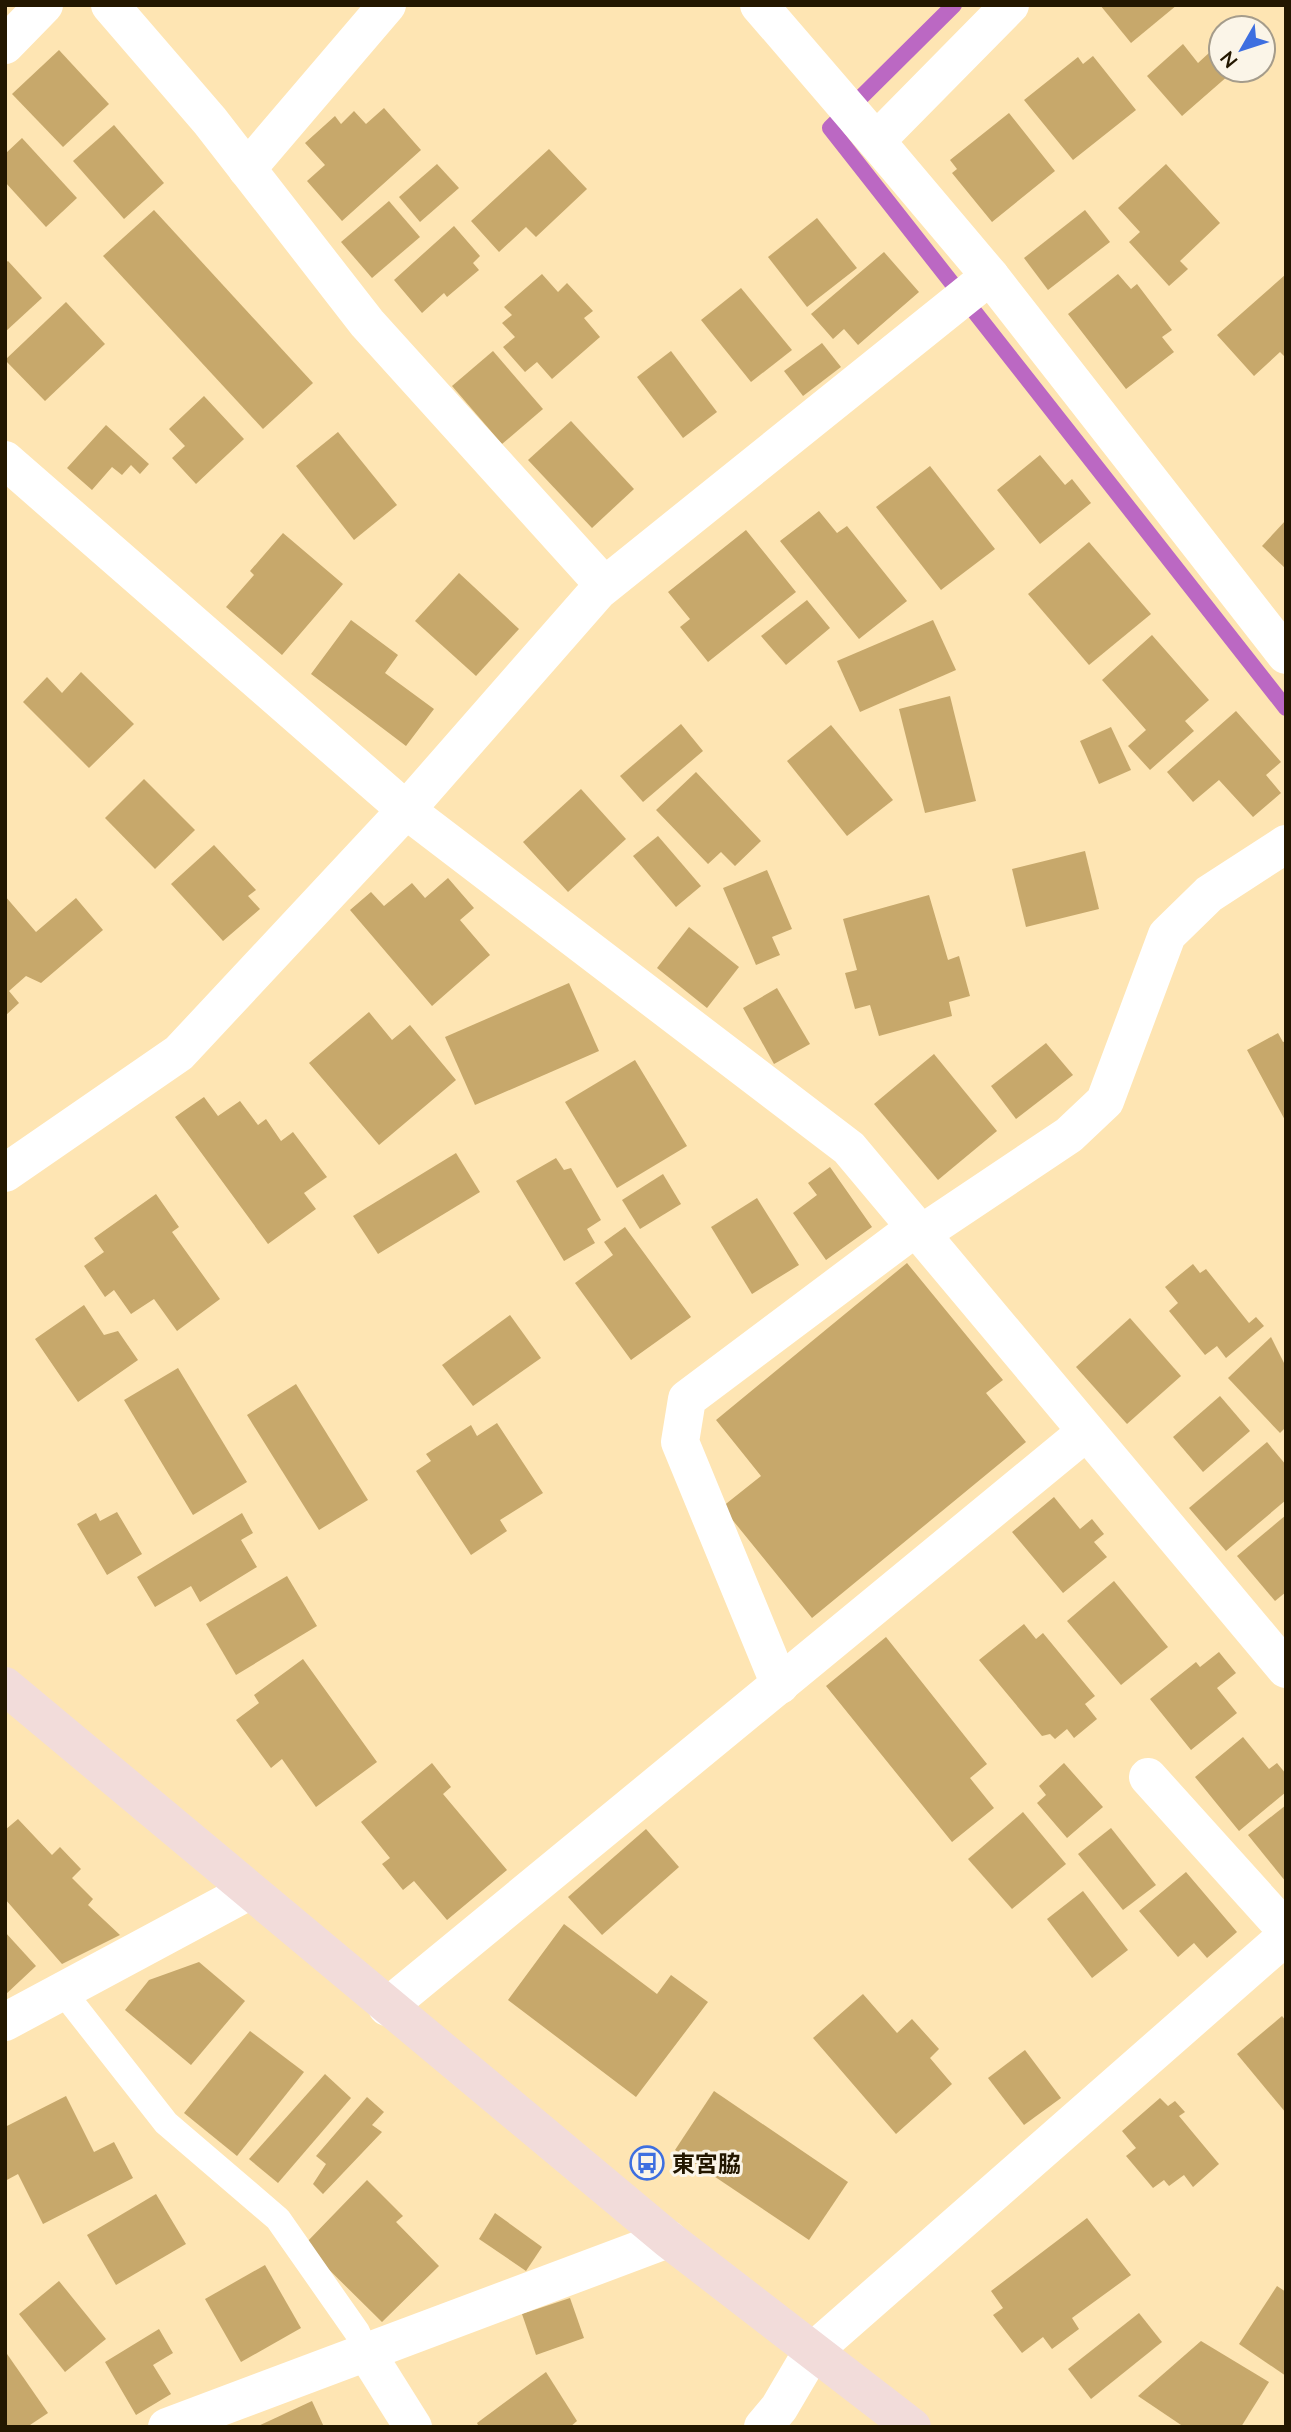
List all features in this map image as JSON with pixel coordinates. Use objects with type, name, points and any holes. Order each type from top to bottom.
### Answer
[{"type":"street","points":[[5,44],[44,5]]},
{"type":"street","points":[[110,5],[247,169],[367,323],[604,585]]},
{"type":"street","points":[[247,169],[387,5]]},
{"type":"street","points":[[759,5],[990,276],[1286,656]]},
{"type":"street","points":[[876,141],[1010,5]]},
{"type":"street","points":[[5,1173],[179,1053],[406,810],[604,585],[990,276]]},
{"type":"street","points":[[5,460],[406,810],[849,1148],[1286,1670]]},
{"type":"street","points":[[780,1685],[680,1442],[687,1399],[918,1231],[1069,1135],[1105,1101],[1167,935],[1209,894],[1286,844]]},
{"type":"street","points":[[387,2007],[1086,1432]]},
{"type":"street","points":[[5,1686],[668,2239],[912,2427]]},
{"type":"street","points":[[1149,1777],[1286,1930]]},
{"type":"street","points":[[5,2022],[64,1993],[249,1891]]},
{"type":"street","points":[[763,2427],[779,2408],[812,2352],[1286,1936]]},
{"type":"street","points":[[167,2427],[668,2239]]},
{"type":"street","points":[[366,2352],[413,2427]]},
{"type":"lane","points":[[64,1993],[166,2123],[278,2219],[357,2332],[366,2352]]},
{"type":"building","points":[[1100,5],[1177,5],[1131,43]]},
{"type":"building","points":[[1183,44],[1198,63],[1207,55],[1207,84],[1219,84],[1182,116],[1147,76]]},
{"type":"building","points":[[59,50],[109,104],[63,147],[12,94]]},
{"type":"building","points":[[1093,56],[1136,110],[1073,160],[1024,100],[1078,57],[1083,64]]},
{"type":"building","points":[[384,108],[421,150],[342,221],[307,181],[325,165],[305,143],[335,116],[341,124],[354,111],[366,124]]},
{"type":"building","points":[[1009,113],[1055,171],[992,222],[952,173],[957,169],[950,160]]},
{"type":"building","points":[[114,125],[164,183],[124,219],[73,161]]},
{"type":"building","points":[[22,138],[77,198],[46,227],[5,182],[5,154]]},
{"type":"building","points":[[549,149],[587,189],[536,237],[526,227],[499,252],[471,221]]},
{"type":"building","points":[[437,164],[459,188],[420,222],[399,197]]},
{"type":"building","points":[[1166,164],[1220,223],[1180,261],[1188,269],[1169,286],[1129,242],[1140,232],[1118,208]]},
{"type":"building","points":[[389,201],[420,237],[372,278],[341,242]]},
{"type":"building","points":[[154,210],[313,383],[263,429],[103,256]]},
{"type":"building","points":[[1085,210],[1110,242],[1048,290],[1024,258]]},
{"type":"building","points":[[817,218],[857,268],[807,307],[768,257]]},
{"type":"building","points":[[454,226],[480,256],[473,263],[479,270],[447,297],[444,293],[422,313],[394,280]]},
{"type":"building","points":[[884,252],[919,292],[858,345],[844,329],[833,339],[811,314]]},
{"type":"building","points":[[8,261],[42,298],[5,332],[5,263]]},
{"type":"building","points":[[542,274],[558,292],[567,283],[593,311],[584,318],[600,337],[552,379],[537,362],[525,372],[503,347],[515,337],[502,323],[512,315],[504,307]]},
{"type":"building","points":[[1118,274],[1131,289],[1137,284],[1172,330],[1162,337],[1174,352],[1126,389],[1068,314]]},
{"type":"building","points":[[1286,274],[1286,358],[1280,352],[1254,376],[1217,335]]},
{"type":"building","points":[[741,288],[792,350],[751,382],[701,320]]},
{"type":"building","points":[[66,302],[105,344],[45,401],[5,360]]},
{"type":"building","points":[[822,343],[841,367],[803,396],[784,371]]},
{"type":"building","points":[[493,351],[543,409],[502,444],[452,386]]},
{"type":"building","points":[[671,351],[717,412],[683,438],[637,377]]},
{"type":"building","points":[[204,396],[244,439],[196,484],[172,458],[185,446],[169,429]]},
{"type":"building","points":[[571,421],[634,489],[592,528],[528,460]]},
{"type":"building","points":[[106,425],[149,464],[140,474],[131,465],[122,475],[112,467],[92,490],[67,468]]},
{"type":"building","points":[[338,432],[397,505],[354,540],[296,466]]},
{"type":"building","points":[[1040,455],[1065,485],[1072,479],[1091,503],[1040,544],[997,490]]},
{"type":"building","points":[[930,466],[995,549],[941,590],[876,507]]},
{"type":"building","points":[[819,511],[837,533],[847,526],[907,601],[859,639],[780,541]]},
{"type":"building","points":[[1286,520],[1286,569],[1262,546]]},
{"type":"building","points":[[746,530],[796,592],[708,662],[680,627],[690,619],[668,592]]},
{"type":"building","points":[[283,533],[343,584],[282,655],[226,607],[254,575],[250,571]]},
{"type":"building","points":[[1089,542],[1151,614],[1089,665],[1028,594]]},
{"type":"building","points":[[459,573],[519,629],[476,676],[415,621]]},
{"type":"building","points":[[807,600],[830,628],[786,665],[761,636]]},
{"type":"building","points":[[351,620],[398,655],[385,673],[434,709],[406,746],[311,674]]},
{"type":"building","points":[[933,620],[956,670],[860,712],[837,661]]},
{"type":"building","points":[[1152,635],[1209,700],[1185,721],[1194,731],[1150,770],[1128,746],[1146,730],[1102,680]]},
{"type":"building","points":[[81,672],[134,724],[89,768],[23,702],[47,677],[62,693]]},
{"type":"building","points":[[950,696],[976,801],[925,813],[899,709]]},
{"type":"building","points":[[1236,711],[1281,762],[1266,775],[1281,793],[1253,817],[1219,780],[1193,802],[1167,772]]},
{"type":"building","points":[[681,724],[703,751],[643,802],[620,776]]},
{"type":"building","points":[[831,725],[893,800],[847,836],[787,761]]},
{"type":"building","points":[[1111,727],[1131,770],[1099,784],[1080,741]]},
{"type":"building","points":[[696,772],[761,841],[735,866],[721,852],[708,864],[656,810]]},
{"type":"building","points":[[144,779],[195,830],[155,869],[105,818]]},
{"type":"building","points":[[581,789],[626,839],[568,892],[523,842]]},
{"type":"building","points":[[658,836],[701,886],[676,907],[633,856]]},
{"type":"building","points":[[214,845],[256,890],[248,896],[260,909],[223,941],[171,884]]},
{"type":"building","points":[[1085,851],[1099,909],[1026,927],[1012,869]]},
{"type":"building","points":[[767,870],[792,929],[772,937],[780,955],[756,965],[723,888]]},
{"type":"building","points":[[448,878],[474,908],[460,920],[490,955],[432,1006],[350,910],[371,892],[384,906],[412,883],[425,898]]},
{"type":"building","points":[[929,895],[948,960],[959,956],[970,996],[949,1002],[952,1016],[879,1036],[870,1005],[855,1009],[845,973],[857,970],[843,919]]},
{"type":"building","points":[[5,896],[36,932],[76,898],[103,930],[41,983],[26,976],[9,991],[19,1003],[5,1016]]},
{"type":"building","points":[[689,927],[739,967],[707,1008],[657,968]]},
{"type":"building","points":[[569,983],[599,1051],[475,1105],[445,1037]]},
{"type":"building","points":[[777,988],[810,1044],[774,1064],[743,1008]]},
{"type":"building","points":[[369,1012],[392,1040],[410,1025],[456,1080],[379,1145],[309,1063]]},
{"type":"building","points":[[1278,1033],[1283,1042],[1286,1041],[1286,1122],[1247,1050]]},
{"type":"building","points":[[1046,1043],[1073,1075],[1016,1119],[991,1086]]},
{"type":"building","points":[[934,1054],[997,1131],[938,1180],[874,1104]]},
{"type":"building","points":[[635,1060],[687,1146],[617,1188],[565,1102]]},
{"type":"building","points":[[204,1097],[218,1116],[240,1101],[258,1125],[266,1119],[281,1141],[293,1132],[327,1177],[304,1193],[316,1209],[268,1244],[175,1117]]},
{"type":"building","points":[[456,1153],[480,1192],[378,1254],[353,1216]]},
{"type":"building","points":[[556,1158],[564,1170],[571,1168],[601,1220],[587,1229],[595,1243],[564,1261],[516,1181]]},
{"type":"building","points":[[830,1167],[872,1227],[826,1260],[793,1213],[817,1195],[808,1183]]},
{"type":"building","points":[[663,1174],[681,1204],[640,1229],[622,1200]]},
{"type":"building","points":[[156,1194],[179,1227],[172,1232],[220,1299],[177,1331],[154,1299],[131,1314],[114,1290],[105,1297],[84,1266],[104,1252],[94,1238]]},
{"type":"building","points":[[757,1198],[799,1265],[752,1294],[711,1227]]},
{"type":"building","points":[[625,1227],[691,1317],[631,1360],[575,1283],[613,1255],[604,1242]]},
{"type":"building","points":[[907,1263],[1003,1380],[986,1393],[1026,1442],[812,1618],[722,1507],[761,1476],[716,1420]]},
{"type":"building","points":[[1193,1264],[1200,1273],[1206,1269],[1249,1323],[1256,1317],[1264,1326],[1226,1358],[1217,1346],[1205,1355],[1169,1311],[1178,1303],[1165,1287]]},
{"type":"building","points":[[84,1305],[104,1335],[118,1331],[138,1360],[78,1402],[35,1339]]},
{"type":"building","points":[[510,1315],[541,1358],[473,1406],[442,1365]]},
{"type":"building","points":[[1130,1318],[1181,1376],[1127,1424],[1076,1367]]},
{"type":"building","points":[[1271,1337],[1286,1367],[1286,1427],[1280,1433],[1228,1378]]},
{"type":"building","points":[[178,1368],[247,1482],[193,1515],[124,1400]]},
{"type":"building","points":[[296,1384],[368,1500],[319,1530],[247,1415]]},
{"type":"building","points":[[1220,1396],[1250,1431],[1203,1472],[1173,1437]]},
{"type":"building","points":[[497,1423],[543,1493],[500,1520],[507,1531],[471,1555],[416,1471],[431,1461],[426,1454],[471,1425],[477,1436]]},
{"type":"building","points":[[1267,1442],[1286,1465],[1286,1500],[1226,1551],[1189,1508]]},
{"type":"building","points":[[1054,1497],[1080,1529],[1092,1519],[1104,1534],[1094,1542],[1107,1557],[1063,1593],[1012,1532]]},
{"type":"building","points":[[117,1512],[142,1554],[107,1575],[77,1524],[96,1513],[100,1521]]},
{"type":"building","points":[[242,1513],[253,1533],[241,1540],[257,1567],[200,1602],[191,1586],[155,1607],[137,1577]]},
{"type":"building","points":[[1286,1515],[1286,1592],[1275,1601],[1237,1556]]},
{"type":"building","points":[[287,1576],[317,1626],[236,1675],[206,1624]]},
{"type":"building","points":[[1114,1581],[1168,1647],[1121,1685],[1067,1621]]},
{"type":"building","points":[[1024,1624],[1036,1639],[1043,1633],[1095,1696],[1085,1704],[1097,1719],[1074,1738],[1067,1729],[1055,1739],[1050,1734],[1042,1736],[979,1660]]},
{"type":"building","points":[[886,1637],[987,1764],[970,1778],[994,1808],[952,1842],[826,1686]]},
{"type":"building","points":[[1219,1652],[1236,1673],[1217,1688],[1237,1713],[1191,1750],[1150,1699],[1196,1662],[1200,1667]]},
{"type":"building","points":[[303,1659],[377,1762],[316,1807],[282,1759],[271,1768],[236,1720],[259,1703],[254,1695]]},
{"type":"building","points":[[1243,1737],[1269,1769],[1277,1763],[1286,1774],[1286,1792],[1239,1831],[1195,1777]]},
{"type":"building","points":[[432,1763],[451,1787],[443,1794],[507,1870],[447,1920],[414,1881],[403,1890],[382,1864],[390,1858],[361,1822]]},
{"type":"building","points":[[1064,1763],[1103,1807],[1067,1838],[1037,1803],[1046,1795],[1039,1786]]},
{"type":"building","points":[[1286,1805],[1286,1882],[1248,1835]]},
{"type":"building","points":[[1023,1812],[1066,1864],[1012,1909],[968,1859]]},
{"type":"building","points":[[18,1819],[52,1855],[60,1847],[81,1869],[72,1878],[93,1899],[88,1905],[120,1935],[62,1964],[5,1899],[5,1830]]},
{"type":"building","points":[[1111,1828],[1156,1885],[1123,1910],[1078,1854]]},
{"type":"building","points":[[646,1829],[679,1867],[602,1935],[568,1897]]},
{"type":"building","points":[[1186,1872],[1237,1932],[1207,1958],[1194,1943],[1178,1957],[1139,1911]]},
{"type":"building","points":[[1083,1891],[1128,1950],[1092,1978],[1047,1919]]},
{"type":"building","points":[[564,1924],[657,1994],[671,1975],[708,2002],[636,2097],[508,2000]]},
{"type":"building","points":[[5,1932],[36,1966],[5,1995]]},
{"type":"building","points":[[199,1962],[245,2001],[191,2065],[125,2010],[149,1980]]},
{"type":"building","points":[[863,1994],[897,2033],[912,2019],[939,2049],[930,2058],[952,2084],[896,2134],[813,2038]]},
{"type":"building","points":[[1282,2016],[1286,2021],[1286,2113],[1237,2054]]},
{"type":"building","points":[[250,2031],[304,2072],[237,2156],[184,2113]]},
{"type":"building","points":[[1025,2050],[1061,2098],[1024,2125],[988,2078]]},
{"type":"building","points":[[325,2074],[351,2098],[278,2183],[249,2159]]},
{"type":"building","points":[[714,2091],[848,2182],[809,2240],[675,2150]]},
{"type":"building","points":[[66,2096],[94,2152],[114,2142],[133,2178],[43,2224],[18,2174],[5,2181],[5,2127]]},
{"type":"building","points":[[367,2097],[384,2112],[372,2125],[382,2132],[323,2194],[313,2184],[326,2164],[316,2156]]},
{"type":"building","points":[[1160,2098],[1168,2106],[1175,2101],[1185,2112],[1179,2116],[1219,2164],[1193,2187],[1184,2175],[1169,2186],[1164,2180],[1153,2188],[1126,2156],[1136,2148],[1122,2131]]},
{"type":"building","points":[[367,2180],[403,2216],[396,2222],[439,2266],[382,2322],[304,2245]]},
{"type":"building","points":[[156,2194],[186,2244],[116,2285],[87,2235]]},
{"type":"building","points":[[495,2213],[542,2247],[526,2271],[479,2239]]},
{"type":"building","points":[[1087,2218],[1131,2275],[1072,2318],[1079,2329],[1052,2349],[1043,2337],[1022,2353],[993,2315],[1003,2308],[991,2291]]},
{"type":"building","points":[[265,2265],[301,2328],[241,2362],[205,2299]]},
{"type":"building","points":[[59,2281],[106,2339],[65,2372],[19,2314]]},
{"type":"building","points":[[1277,2286],[1286,2292],[1286,2376],[1239,2344]]},
{"type":"building","points":[[570,2298],[584,2338],[536,2355],[522,2314]]},
{"type":"building","points":[[1139,2313],[1162,2342],[1091,2399],[1068,2369]]},
{"type":"building","points":[[159,2329],[173,2353],[153,2365],[171,2394],[136,2415],[105,2362]]},
{"type":"building","points":[[1201,2341],[1269,2382],[1241,2427],[1184,2427],[1138,2396]]},
{"type":"building","points":[[5,2351],[48,2413],[27,2427],[5,2427]]},
{"type":"building","points":[[546,2372],[577,2421],[570,2427],[479,2427],[477,2423]]},
{"type":"building","points":[[312,2401],[324,2427],[256,2427]]},
{"type":"waterway","points":[[954,5],[830,128],[1286,708]]},
{"type":"place","name":"東宮脇","points":[[647,2163]]}]
